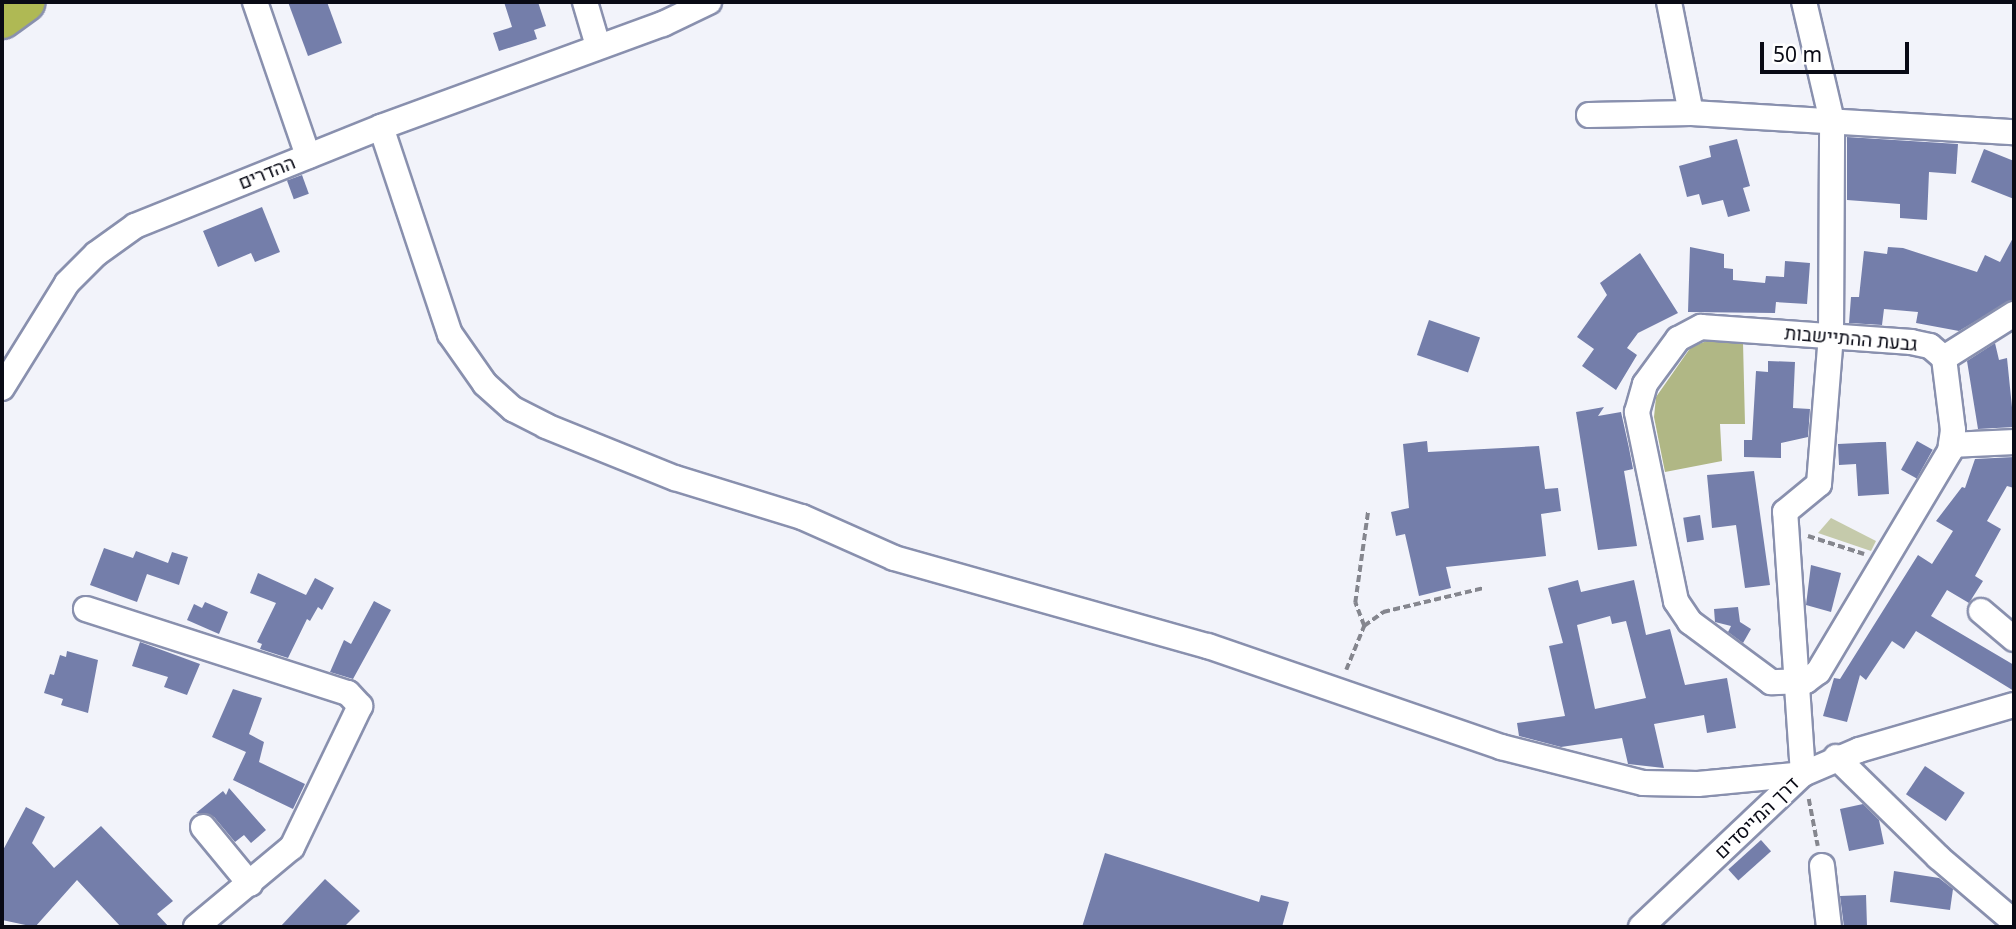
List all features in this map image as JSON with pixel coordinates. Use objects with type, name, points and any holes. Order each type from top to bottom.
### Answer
[{"type":"highway","points":[[2,19],[25,2]]},
{"type":"street","points":[[255,2],[308,156]]},
{"type":"street","points":[[585,2],[598,46]]},
{"type":"street","name":"ההדרים","points":[[2,388],[41,320],[96,254],[135,226],[381,127],[663,24],[709,2]]},
{"type":"street","points":[[1669,2],[1691,113]]},
{"type":"street","points":[[381,127],[450,334],[485,384],[513,409],[675,478],[791,513],[894,558],[1208,646],[1349,697],[1501,747],[1643,783],[1698,784],[1804,774],[1784,512],[1819,484],[1831,336],[1832,121],[1804,2]]},
{"type":"street","points":[[1589,115],[1691,113],[2014,132]]},
{"type":"street","points":[[1944,358],[2014,314]]},
{"type":"street","name":"גבעת ההתיישבות","points":[[1795,682],[1771,682],[1682,613],[1673,589],[1637,412],[1645,384],[1687,331],[1701,327],[1911,342],[1930,346],[1944,358],[1951,445]]},
{"type":"street","points":[[1795,682],[1818,671],[1951,445],[2014,442]]},
{"type":"street","points":[[86,610],[348,693],[360,706],[301,834],[292,847],[196,927]]},
{"type":"street","points":[[1981,611],[2014,639]]},
{"type":"street","name":"דרך המייסדים","points":[[1641,927],[1804,774],[1836,757],[2014,705]]},
{"type":"street","points":[[1836,757],[1938,857],[2014,922]]},
{"type":"street","points":[[202,827],[250,884]]},
{"type":"street","points":[[1822,866],[1829,927]]},
{"type":"path","points":[[1364,626],[1355,603],[1368,511]]},
{"type":"path","points":[[1786,529],[1885,561]]},
{"type":"path","points":[[1349,697],[1346,661],[1364,626],[1383,612],[1484,588]]},
{"type":"path","points":[[1804,774],[1822,866]]},
{"type":"green space","points":[[1712,339],[1743,342],[1745,424],[1720,424],[1722,461],[1665,472],[1654,417],[1656,397],[1691,347]]},
{"type":"green space","points":[[1831,518],[1876,541],[1871,551],[1818,533]]},
{"type":"building","points":[[288,2],[327,2],[342,43],[308,56]]},
{"type":"building","points":[[504,2],[538,2],[546,26],[534,30],[537,39],[499,51],[493,33],[512,27]]},
{"type":"building","points":[[1847,137],[1958,144],[1956,174],[1929,172],[1927,220],[1900,218],[1900,204],[1847,200]]},
{"type":"building","points":[[1737,139],[1750,186],[1743,188],[1750,211],[1728,217],[1723,200],[1702,205],[1699,194],[1687,197],[1679,166],[1711,157],[1709,146]]},
{"type":"building","points":[[1984,149],[2014,161],[2014,199],[1971,182]]},
{"type":"building","points":[[302,175],[309,194],[294,199],[287,180]]},
{"type":"building","points":[[262,207],[280,252],[255,262],[251,253],[218,267],[203,231]]},
{"type":"building","points":[[2014,236],[2014,299],[1959,331],[1916,323],[1918,312],[1884,309],[1882,325],[1849,323],[1851,297],[1859,297],[1864,251],[1887,254],[1888,247],[1903,248],[1977,272],[1985,255],[2000,262]]},
{"type":"building","points":[[1690,247],[1724,254],[1724,268],[1733,269],[1733,280],[1765,283],[1766,276],[1784,277],[1785,261],[1810,263],[1807,304],[1776,302],[1775,313],[1688,312]]},
{"type":"building","points":[[1640,253],[1678,313],[1638,333],[1627,348],[1637,355],[1616,390],[1582,366],[1594,349],[1577,337],[1607,295],[1600,283]]},
{"type":"building","points":[[1429,320],[1480,338],[1468,373],[1417,355]]},
{"type":"building","points":[[1995,343],[1999,360],[2007,358],[2014,427],[1978,429],[1967,361]]},
{"type":"building","points":[[1768,361],[1795,362],[1793,408],[1810,409],[1808,437],[1781,443],[1781,458],[1744,457],[1744,440],[1752,440],[1756,371],[1768,372]]},
{"type":"building","points":[[1604,407],[1598,416],[1621,412],[1633,469],[1624,471],[1637,546],[1598,550],[1576,412]]},
{"type":"building","points":[[1427,441],[1428,452],[1539,446],[1545,489],[1558,488],[1561,511],[1541,514],[1546,556],[1446,567],[1451,588],[1419,596],[1405,534],[1396,536],[1391,512],[1409,508],[1403,444]]},
{"type":"building","points":[[1917,441],[1933,450],[1917,479],[1901,470]]},
{"type":"building","points":[[1886,442],[1889,494],[1858,496],[1856,464],[1839,465],[1838,444]]},
{"type":"building","points":[[2014,457],[2014,488],[2007,486],[1987,521],[2001,529],[1975,576],[1983,581],[1969,603],[1947,590],[1931,616],[2014,665],[2014,691],[1916,631],[1904,649],[1892,641],[1866,680],[1860,675],[1847,722],[1823,716],[1834,678],[1840,679],[1918,555],[1932,564],[1953,531],[1936,521],[1962,487],[1965,488],[1975,459]]},
{"type":"building","points":[[1754,471],[1770,585],[1745,588],[1736,525],[1712,528],[1707,475]]},
{"type":"building","points":[[1700,515],[1704,540],[1687,542],[1683,518]]},
{"type":"building","points":[[104,548],[133,558],[136,551],[168,563],[172,552],[188,557],[179,585],[147,574],[137,602],[90,585]]},
{"type":"building","points":[[1811,565],[1841,573],[1831,612],[1806,605]]},
{"type":"building","points":[[258,573],[306,595],[315,578],[334,588],[322,610],[318,607],[310,621],[307,619],[288,658],[260,649],[262,644],[257,642],[276,603],[250,593]]},
{"type":"building","points":[[1578,580],[1581,592],[1634,580],[1646,635],[1670,629],[1685,685],[1727,678],[1736,728],[1707,733],[1704,715],[1654,724],[1664,768],[1628,764],[1622,738],[1561,747],[1519,736],[1517,723],[1565,716],[1549,646],[1563,643],[1548,588]],"holes":[[[1610,616],[1612,624],[1626,621],[1646,698],[1595,709],[1577,625]]]},
{"type":"building","points":[[374,601],[391,610],[353,679],[330,672],[344,640],[351,644]]},
{"type":"building","points":[[205,602],[228,612],[219,634],[187,620],[194,604],[202,608]]},
{"type":"building","points":[[1738,607],[1740,622],[1751,629],[1743,643],[1728,632],[1731,626],[1715,622],[1714,609]]},
{"type":"building","points":[[140,642],[200,664],[187,695],[164,687],[168,677],[132,666]]},
{"type":"building","points":[[67,651],[98,660],[88,713],[61,705],[63,699],[44,693],[50,674],[54,675],[60,655],[66,657]]},
{"type":"building","points":[[233,689],[262,698],[249,734],[264,742],[259,762],[305,784],[293,809],[233,780],[246,752],[212,737]]},
{"type":"building","points":[[1925,766],[1965,793],[1946,821],[1906,794]]},
{"type":"building","points":[[229,788],[266,830],[251,843],[244,835],[235,842],[214,817],[196,813],[223,791],[226,795]]},
{"type":"building","points":[[1863,804],[1879,820],[1884,844],[1849,851],[1840,809]]},
{"type":"building","points":[[26,807],[45,817],[32,843],[54,868],[101,826],[173,901],[157,914],[169,927],[121,927],[77,880],[35,927],[2,920],[2,852]]},
{"type":"building","points":[[1761,840],[1771,851],[1738,881],[1728,869]]},
{"type":"building","points":[[1105,853],[1259,902],[1261,895],[1289,902],[1282,927],[1082,927]]},
{"type":"building","points":[[1894,871],[1939,878],[1953,889],[1950,910],[1890,902]]},
{"type":"building","points":[[325,879],[360,911],[344,927],[280,927]]},
{"type":"building","points":[[1866,895],[1867,927],[1844,927],[1840,896]]}]
